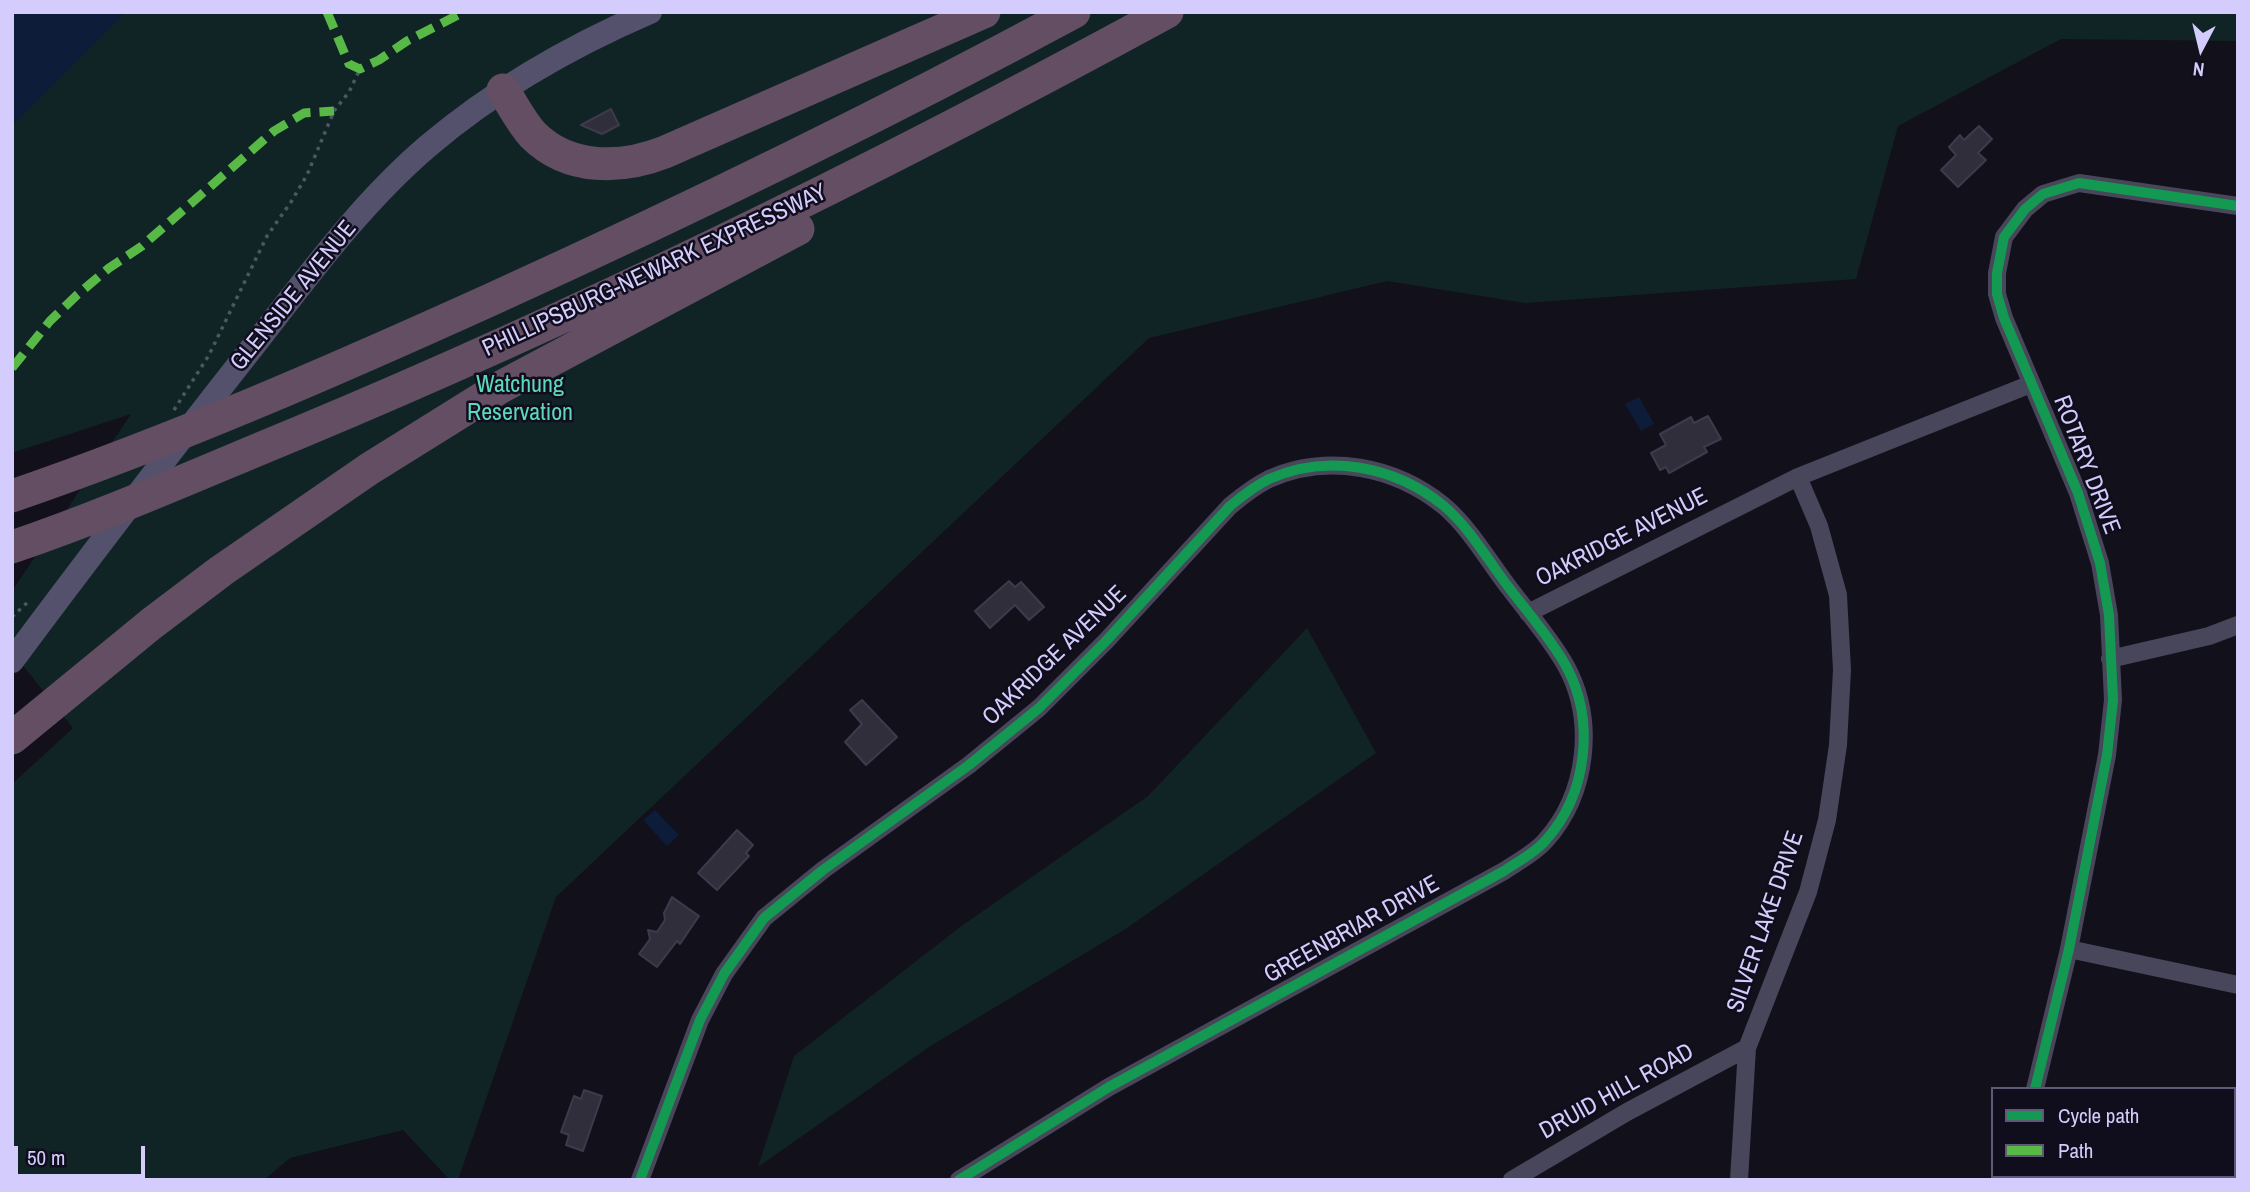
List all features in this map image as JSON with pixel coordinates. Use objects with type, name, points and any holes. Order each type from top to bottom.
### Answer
[{"type":"highway","points":[[503,90],[533,134],[558,153],[587,163],[638,162],[984,12]]},
{"type":"highway","name":"PHILLIPSBURG-NEWARK EXPRESSWAY","points":[[12,496],[79,473],[335,370],[612,244],[806,151],[1074,12]]},
{"type":"highway","name":"PHILLIPSBURG-NEWARK EXPRESSWAY","points":[[12,547],[393,393],[642,281],[889,160],[1167,12]]},
{"type":"highway","points":[[12,738],[221,570],[369,469],[499,388],[865,194],[889,160]]},
{"type":"main road","name":"GLENSIDE AVENUE","points":[[12,661],[224,383],[371,202],[428,146],[503,90],[557,57],[650,12]]},
{"type":"street","name":"ROTARY DRIVE","points":[[2035,1087],[2069,949],[2107,755],[2113,700],[2109,615],[2100,563],[2078,493],[2004,318],[1997,294],[1997,274],[2004,237],[2025,209],[2043,194],[2078,183],[2238,206]]},
{"type":"street","name":"OAKRIDGE AVENUE","points":[[640,1180],[700,1020],[724,974],[764,918],[823,870],[969,765],[1039,708],[1106,641],[1230,506],[1248,491],[1282,474],[1323,466],[1357,467],[1396,478],[1445,507],[1528,613],[1798,477],[2031,384]]},
{"type":"street","name":"SILVER LAKE DRIVE","points":[[1739,1180],[1747,1048],[1808,892],[1827,820],[1838,746],[1842,670],[1838,595],[1819,526],[1798,477]]},
{"type":"street","name":"GREENBRIAR DRIVE","points":[[959,1180],[1109,1087],[1504,871],[1545,841],[1567,811],[1574,796],[1582,758],[1583,725],[1577,694],[1566,668],[1528,613]]},
{"type":"street","points":[[2109,659],[2209,636],[2238,625]]},
{"type":"street","points":[[2069,949],[2238,985]]},
{"type":"street","name":"DRUID HILL ROAD","points":[[1512,1180],[1627,1112],[1747,1048]]},
{"type":"path","points":[[197,374],[209,355],[267,236],[307,175],[334,111],[349,92],[360,69]]},
{"type":"green space","name":"Watchung Reservation","points":[[12,12],[2238,12],[2238,41],[2061,39],[1898,126],[1856,279],[1525,303],[1387,281],[1149,338],[556,897],[458,1180],[450,1180],[403,1130],[290,1158],[264,1180],[12,1180],[12,784],[73,728],[12,652],[12,591],[131,414],[12,453]]},
{"type":"green space","points":[[1307,628],[1376,753],[1127,928],[929,1047],[758,1167],[794,1056],[960,927],[1148,796]]},
{"type":"water","points":[[12,12],[126,12],[12,126]]},
{"type":"water","points":[[1639,397],[1654,424],[1641,431],[1625,404]]},
{"type":"water","points":[[655,810],[679,835],[667,846],[643,820]]},
{"type":"building","points":[[611,109],[619,125],[602,134],[581,125]]},
{"type":"building","points":[[1979,126],[1992,139],[1978,153],[1986,160],[1958,187],[1941,170],[1956,155],[1949,147],[1960,135],[1964,140]]},
{"type":"building","points":[[1708,416],[1721,439],[1704,447],[1707,452],[1669,473],[1666,467],[1660,470],[1651,453],[1666,445],[1660,434],[1691,417],[1694,423]]},
{"type":"building","points":[[1009,581],[1015,587],[1021,582],[1044,607],[1029,620],[1015,605],[990,628],[975,611]]},
{"type":"building","points":[[862,700],[897,737],[866,765],[845,742],[862,724],[850,710]]},
{"type":"building","points":[[737,830],[753,845],[746,853],[749,856],[717,890],[698,873]]},
{"type":"building","points":[[672,897],[699,916],[680,944],[677,941],[657,967],[639,954],[650,939],[648,930],[657,932],[665,920],[664,913]]},
{"type":"building","points":[[584,1090],[602,1096],[583,1151],[566,1145],[569,1135],[561,1132],[574,1096],[581,1099]]},
{"type":"marked path","points":[[327,12],[349,64],[360,69],[464,12]]},
{"type":"marked path","points":[[12,368],[50,321],[77,295],[109,268],[142,246],[274,131],[304,113],[334,111]]},
{"type":"cycle path","points":[[2035,1087],[2069,949],[2107,755],[2113,700],[2109,615],[2100,563],[2078,493],[2004,318],[1997,294],[1997,273],[2004,237],[2025,209],[2043,194],[2079,183],[2238,206]]},
{"type":"cycle path","points":[[640,1180],[700,1020],[724,974],[764,918],[823,870],[969,765],[1039,708],[1106,641],[1230,506],[1269,479],[1314,467],[1360,468],[1404,481],[1425,492],[1444,506],[1471,535],[1554,646],[1575,687],[1584,733],[1583,756],[1571,801],[1560,822],[1542,845],[1504,871],[1109,1087],[959,1180]]}]
